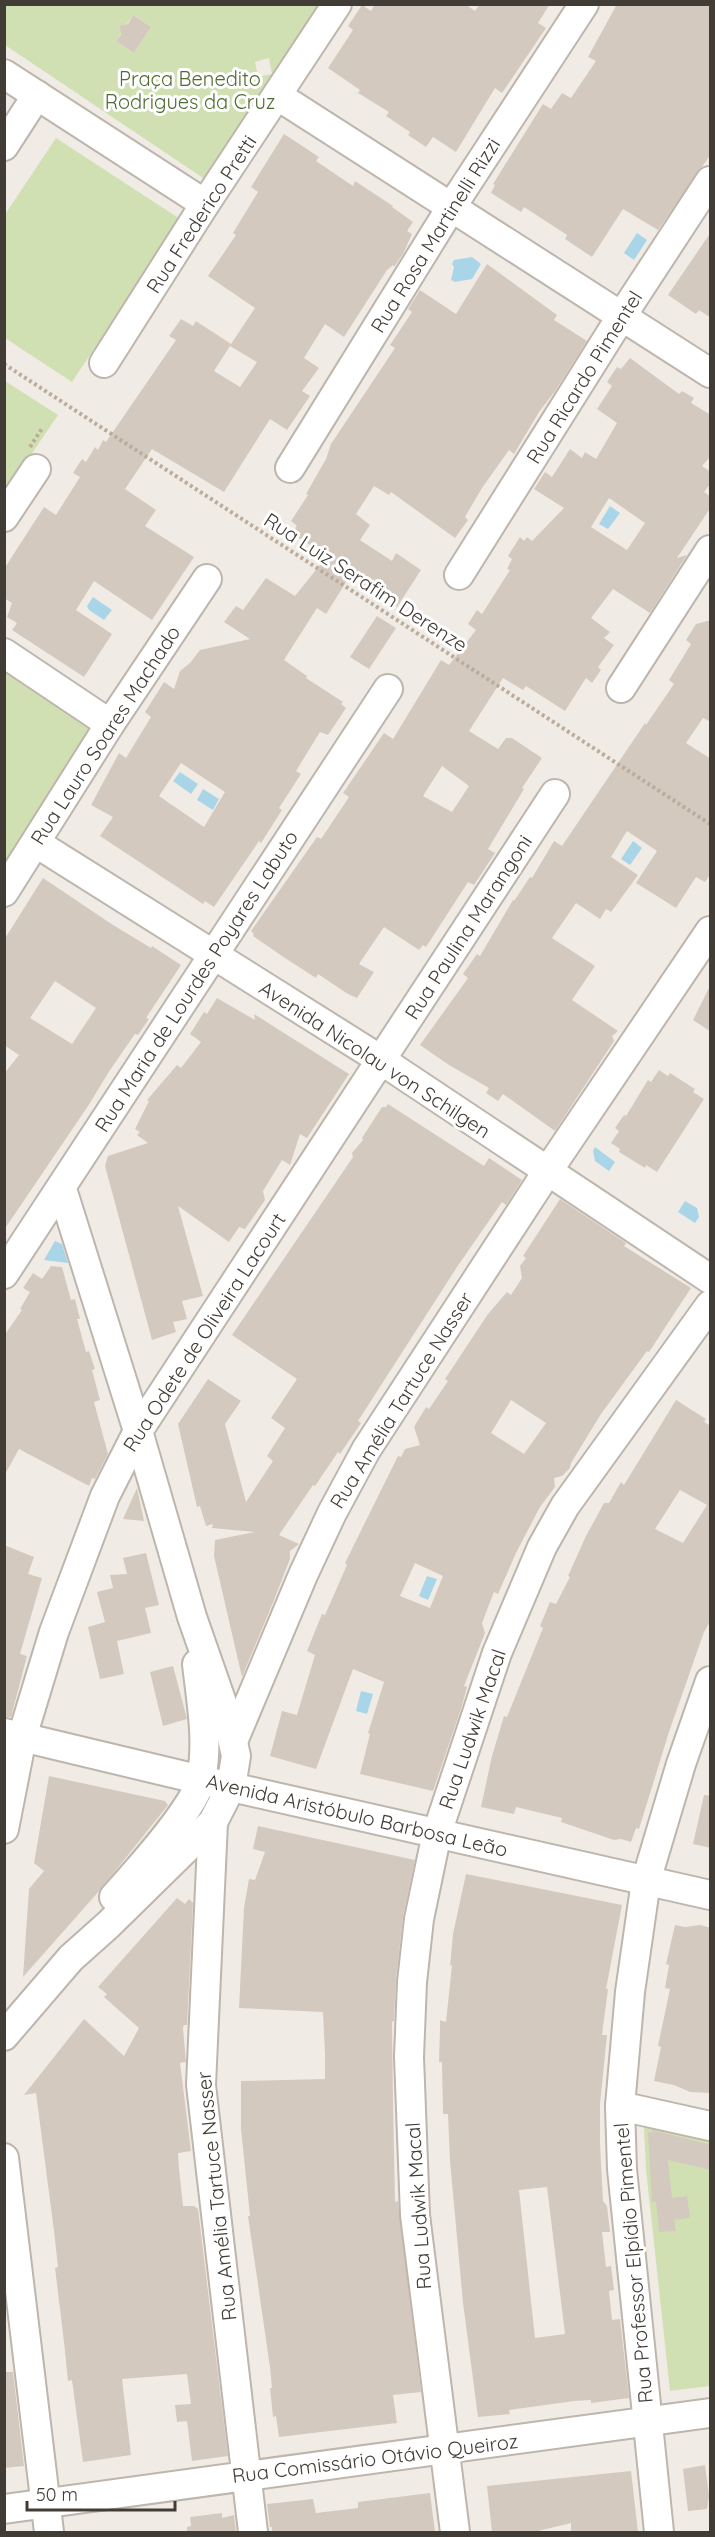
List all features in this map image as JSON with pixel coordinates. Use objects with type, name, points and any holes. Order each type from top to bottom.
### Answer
[{"type":"street","name":"Rua Frederico Pretti","points":[[105,363],[205,204],[337,4]]},
{"type":"street","name":"Rua Rosa Martinelli Rizzi","points":[[290,468],[452,206],[584,4]]},
{"type":"street","points":[[4,74],[205,204]]},
{"type":"street","points":[[4,146],[37,95]]},
{"type":"street","points":[[278,96],[711,374]]},
{"type":"street","name":"Rua Ricardo Pimentel","points":[[459,575],[621,317],[711,181]]},
{"type":"street","points":[[4,517],[36,469]]},
{"type":"street","points":[[621,688],[711,550]]},
{"type":"street","name":"Rua Lauro Soares Machado","points":[[4,892],[110,724],[207,579]]},
{"type":"street","points":[[4,653],[110,724]]},
{"type":"street","name":"Rua Maria de Lourdes Poyares Labuto","points":[[4,1274],[388,688]]},
{"type":"street","name":"Rua Paulina Marangoni","points":[[381,1060],[555,794]]},
{"type":"street","name":"Avenida Nicolau von Schilgen","points":[[36,843],[381,1060],[711,1279]]},
{"type":"street","name":"Rua Amélia Tartuce Nasser","points":[[234,1739],[313,1554],[366,1450],[547,1172],[711,931]]},
{"type":"street","name":"Rua Odete de Oliveira Lacourt","points":[[4,1829],[13,1735],[105,1496],[138,1431],[381,1060]]},
{"type":"street","points":[[62,1188],[138,1431],[192,1617],[234,1739],[236,1756],[231,1787],[213,1822],[71,1958]]},
{"type":"street","name":"Rua Ludwik Macal","points":[[455,2532],[415,2215],[409,2057],[412,1982],[419,1919],[437,1833],[497,1653],[542,1547],[565,1506],[711,1305]]},
{"type":"street","points":[[4,2036],[71,1958],[98,1917],[185,1809],[201,1779],[204,1734],[192,1617]]},
{"type":"street","name":"Rua Professor Elpídio Pimentel","points":[[659,2532],[622,2169],[620,2106],[630,1992],[646,1881],[681,1764],[711,1681]]},
{"type":"street","name":"Avenida Aristóbulo Barbosa Leão","points":[[13,1735],[231,1787],[711,1895]]},
{"type":"street","name":"Rua Amélia Tartuce Nasser","points":[[213,1822],[201,2085],[253,2532]]},
{"type":"street","points":[[620,2106],[711,2126]]},
{"type":"street","points":[[4,2158],[49,2532]]},
{"type":"street","name":"Rua Comissário Otávio Queiroz","points":[[4,2509],[711,2413]]},
{"type":"path","name":"Rua Luiz Serafim Derenze","points":[[4,364],[711,824]]},
{"type":"green space","name":"Praça Benedito Rodrigues da Cruz","points":[[4,5],[323,5],[209,182],[5,45]],"holes":[[[133,15],[151,27],[134,53],[116,41],[121,33],[121,27],[127,24]],[[269,58],[272,74],[258,77],[255,62]]]},
{"type":"green space","points":[[56,138],[180,219],[72,382],[5,338],[4,216]]},
{"type":"green space","points":[[5,381],[58,415],[5,493]]},
{"type":"green space","points":[[5,670],[101,732],[5,881]]},
{"type":"green space","points":[[655,2127],[710,2139],[710,2386],[670,2391],[646,2169],[644,2128]]},
{"type":"water","points":[[637,233],[647,240],[634,260],[624,253]]},
{"type":"water","points":[[472,257],[481,264],[472,279],[455,282],[451,280],[454,260]]},
{"type":"water","points":[[610,506],[620,513],[608,529],[599,524]]},
{"type":"water","points":[[93,597],[112,610],[104,620],[89,610],[87,606]]},
{"type":"water","points":[[180,772],[198,784],[191,794],[173,781]]},
{"type":"water","points":[[203,789],[219,799],[213,810],[197,800]]},
{"type":"water","points":[[633,841],[642,848],[630,865],[621,859]]},
{"type":"water","points":[[595,1147],[615,1162],[609,1171],[595,1161],[593,1151]]},
{"type":"water","points":[[685,1201],[697,1208],[699,1217],[695,1223],[678,1212]]},
{"type":"water","points":[[55,1241],[62,1244],[68,1263],[44,1260]]},
{"type":"water","points":[[427,1576],[437,1579],[428,1600],[419,1596]]},
{"type":"water","points":[[361,1691],[373,1694],[367,1714],[356,1711]]},
{"type":"building","points":[[375,4],[465,4],[475,11],[480,4],[550,4],[538,23],[546,28],[502,93],[495,88],[456,152],[433,137],[426,147],[408,135],[410,132],[386,116],[389,112],[358,93],[360,90],[328,68],[353,30],[348,26],[362,5],[371,11]]},
{"type":"building","points":[[617,4],[711,4],[711,154],[658,230],[623,209],[592,257],[565,239],[567,235],[524,207],[521,212],[491,193],[495,185],[493,184],[543,104],[551,109],[562,93],[571,98],[596,61],[588,57]]},
{"type":"building","points":[[133,15],[151,27],[134,53],[116,41],[121,34],[120,26],[128,24]]},
{"type":"building","points":[[284,134],[319,157],[316,161],[353,186],[355,181],[393,206],[413,222],[407,231],[412,234],[403,254],[394,267],[393,265],[387,270],[344,337],[325,324],[304,358],[319,368],[302,391],[310,396],[287,430],[270,419],[224,492],[152,449],[125,489],[156,510],[145,526],[194,557],[152,620],[94,581],[76,610],[112,634],[84,677],[12,630],[17,623],[7,617],[12,603],[4,598],[4,569],[44,507],[56,515],[80,477],[73,473],[82,459],[86,462],[95,447],[98,450],[103,440],[106,442],[176,340],[169,336],[181,319],[193,326],[196,321],[231,344],[255,308],[208,276],[236,235],[233,233],[258,192],[251,187]],"holes":[[[230,346],[257,362],[240,387],[214,371]]]},
{"type":"building","points":[[711,232],[711,318],[699,310],[696,314],[668,295]]},
{"type":"building","points":[[487,264],[557,315],[554,320],[587,341],[514,454],[509,450],[482,488],[465,517],[468,520],[455,538],[391,492],[389,495],[374,486],[356,514],[370,525],[360,540],[392,561],[396,553],[421,570],[397,607],[350,576],[326,614],[317,608],[284,660],[307,676],[306,678],[343,702],[341,704],[346,708],[328,735],[320,732],[296,771],[301,774],[279,808],[282,810],[261,843],[259,841],[214,907],[205,901],[203,904],[100,836],[113,817],[91,805],[119,753],[126,758],[151,717],[145,712],[164,682],[174,689],[180,671],[200,650],[250,639],[224,622],[236,606],[243,610],[266,578],[295,596],[327,556],[291,533],[297,526],[291,521],[308,495],[306,494],[326,459],[331,444],[395,348],[390,345],[412,312],[408,309],[420,290],[456,314]],"holes":[[[181,763],[225,792],[204,827],[159,796]]]},
{"type":"building","points":[[630,358],[679,394],[682,391],[694,398],[691,403],[711,415],[711,456],[702,466],[711,472],[711,483],[704,492],[711,497],[711,507],[677,558],[687,555],[650,613],[613,589],[591,618],[610,632],[604,638],[614,645],[598,667],[601,670],[592,683],[586,678],[565,711],[526,686],[523,690],[503,678],[469,731],[498,749],[506,738],[512,738],[542,758],[522,788],[524,789],[488,849],[495,853],[474,885],[468,882],[426,947],[423,945],[419,950],[384,927],[359,964],[374,972],[357,998],[318,974],[316,978],[253,936],[251,931],[317,837],[321,839],[349,797],[343,793],[384,733],[393,739],[441,660],[449,665],[476,630],[468,624],[477,610],[482,614],[510,570],[507,569],[512,559],[508,556],[520,537],[524,541],[527,537],[532,541],[564,508],[534,489],[545,472],[552,477],[570,449],[582,458],[585,452],[596,459],[617,423],[597,409],[612,386],[607,382],[617,367],[621,369]],"holes":[[[609,498],[645,523],[627,550],[591,527]],[[442,766],[469,786],[452,812],[423,796]]]},
{"type":"building","points":[[377,616],[396,628],[369,669],[350,657]]},
{"type":"building","points":[[711,620],[711,722],[703,718],[686,743],[711,759],[711,873],[705,882],[696,877],[676,908],[636,883],[657,851],[627,831],[611,857],[638,875],[611,912],[606,909],[600,919],[576,903],[552,938],[595,966],[572,1000],[618,1031],[612,1036],[614,1041],[555,1131],[503,1094],[498,1101],[486,1093],[489,1088],[420,1045],[468,978],[463,974],[477,954],[480,956],[513,900],[530,877],[532,878],[554,841],[562,846],[674,684],[669,680],[691,644],[686,640],[696,624]]},
{"type":"building","points":[[43,878],[113,925],[181,965],[146,1018],[149,1019],[138,1035],[135,1034],[110,1070],[4,1230],[4,1074],[19,1055],[4,1045],[4,940]],"holes":[[[55,981],[96,1008],[72,1044],[30,1018]]]},
{"type":"building","points":[[711,984],[711,1032],[693,1020]]},
{"type":"building","points":[[217,998],[255,1020],[254,1014],[349,1074],[307,1138],[300,1134],[290,1165],[282,1160],[263,1191],[265,1200],[245,1229],[239,1227],[229,1242],[178,1206],[203,1296],[182,1301],[187,1319],[173,1322],[176,1332],[152,1340],[105,1166],[108,1156],[148,1143],[137,1135],[140,1132],[135,1129],[149,1101],[147,1100],[177,1065],[181,1068],[201,1042],[190,1034],[204,1012],[207,1014]]},
{"type":"building","points":[[659,1070],[668,1076],[670,1073],[695,1089],[693,1092],[704,1099],[657,1172],[646,1165],[645,1168],[619,1152],[620,1149],[611,1143],[619,1131],[615,1128],[624,1115],[626,1116],[648,1080],[651,1082]]},
{"type":"building","points":[[388,1104],[484,1166],[489,1158],[522,1180],[506,1205],[502,1202],[457,1267],[358,1421],[361,1423],[340,1454],[338,1452],[315,1486],[313,1485],[279,1535],[299,1544],[290,1551],[290,1559],[242,1677],[214,1556],[215,1540],[255,1532],[212,1528],[213,1524],[206,1526],[200,1506],[197,1507],[178,1424],[208,1379],[241,1401],[225,1424],[246,1502],[273,1461],[267,1456],[285,1428],[271,1418],[297,1379],[232,1335],[353,1157],[352,1153],[363,1140],[362,1138],[382,1107]]},
{"type":"building","points":[[560,1199],[626,1243],[624,1246],[691,1288],[649,1352],[647,1351],[601,1414],[570,1468],[562,1476],[554,1478],[555,1487],[540,1507],[498,1594],[494,1592],[482,1623],[485,1633],[464,1686],[467,1687],[461,1709],[433,1791],[360,1774],[370,1734],[368,1733],[384,1682],[353,1669],[316,1769],[270,1756],[282,1711],[297,1715],[315,1655],[307,1651],[322,1614],[325,1615],[347,1565],[345,1563],[398,1456],[401,1457],[405,1449],[420,1445],[414,1427],[426,1407],[429,1409],[448,1381],[445,1379],[488,1314],[507,1292],[511,1295],[522,1278],[520,1266],[526,1258],[523,1256]],"holes":[[[511,1400],[546,1423],[524,1454],[491,1433]],[[415,1563],[443,1576],[430,1608],[400,1596]]]},
{"type":"building","points":[[51,1266],[62,1267],[71,1300],[75,1299],[80,1319],[77,1319],[86,1352],[89,1351],[95,1369],[92,1370],[100,1400],[94,1402],[108,1454],[89,1486],[19,1449],[4,1476],[4,1336],[22,1310],[20,1309],[30,1292],[23,1288],[33,1273],[42,1279]]},
{"type":"building","points":[[676,1400],[706,1419],[704,1422],[711,1426],[711,1620],[704,1632],[669,1732],[639,1829],[636,1828],[631,1842],[621,1839],[614,1840],[561,1822],[562,1818],[516,1807],[514,1814],[481,1807],[492,1756],[504,1716],[507,1717],[543,1628],[540,1626],[550,1602],[556,1604],[570,1577],[568,1576],[586,1536],[604,1503],[609,1503],[621,1482],[624,1485]],"holes":[[[680,1490],[707,1505],[683,1543],[655,1529]]]},
{"type":"building","points":[[137,1488],[144,1521],[123,1519]]},
{"type":"building","points":[[4,1545],[34,1557],[28,1574],[42,1578],[20,1654],[27,1656],[11,1717],[4,1717]]},
{"type":"building","points":[[146,1553],[159,1605],[145,1608],[151,1633],[117,1641],[124,1674],[100,1679],[88,1627],[105,1622],[97,1592],[113,1588],[110,1575],[127,1574],[123,1558]]},
{"type":"building","points":[[173,1666],[187,1719],[163,1726],[150,1672]]},
{"type":"building","points":[[49,1776],[165,1801],[168,1805],[100,1890],[23,1977],[29,1889],[44,1871],[34,1863]]},
{"type":"building","points":[[704,1795],[711,1796],[711,1848],[693,1844]]},
{"type":"building","points":[[258,1826],[415,1860],[403,1916],[394,2021],[392,2022],[395,2202],[398,2201],[421,2392],[393,2395],[397,2423],[279,2437],[276,2416],[273,2417],[270,2367],[248,2216],[250,2216],[241,2129],[241,2081],[325,2079],[325,2054],[323,2012],[239,2008],[244,1908],[249,1879],[255,1880],[265,1852],[253,1849]]},
{"type":"building","points":[[466,1874],[622,1905],[606,1989],[608,1989],[602,2035],[607,2035],[600,2104],[600,2144],[603,2201],[607,2206],[610,2232],[602,2232],[606,2267],[611,2266],[614,2290],[609,2291],[612,2320],[620,2319],[629,2398],[591,2403],[591,2400],[574,2401],[509,2410],[510,2414],[478,2417],[463,2303],[448,2114],[443,2114],[442,2062],[439,2062],[440,2020],[446,2022],[453,1934]],"holes":[[[547,2187],[565,2334],[535,2338],[519,2190]]]},
{"type":"building","points":[[177,1898],[185,1904],[189,1899],[193,1903],[187,2025],[183,2028],[186,2062],[180,2063],[191,2151],[178,2153],[179,2169],[183,2206],[194,2206],[198,2209],[228,2456],[192,2461],[187,2421],[177,2422],[175,2405],[191,2404],[187,2374],[122,2379],[131,2455],[83,2462],[72,2380],[68,2381],[55,2268],[58,2267],[54,2231],[36,2093],[24,2095],[84,2019],[124,2056],[139,2028],[104,1997],[107,1994],[98,1987]]},
{"type":"building","points":[[675,1925],[685,1927],[700,1925],[711,1928],[711,2093],[690,2092],[674,2085],[654,2081],[661,2047],[658,2046],[670,1989],[665,1988],[669,1965],[666,1964]]},
{"type":"building","points":[[652,2130],[711,2145],[711,2170],[668,2160],[672,2198],[687,2196],[690,2218],[674,2220],[676,2231],[659,2232],[656,2202],[652,2202],[648,2132],[652,2133]]},
{"type":"building","points":[[4,2372],[13,2372],[24,2466],[4,2468]]},
{"type":"building","points":[[705,2465],[709,2496],[707,2509],[688,2511],[683,2469]]},
{"type":"building","points":[[631,2471],[638,2532],[571,2532],[571,2523],[534,2532],[492,2532],[487,2486]]},
{"type":"building","points":[[430,2493],[435,2532],[272,2532],[272,2527],[270,2527],[267,2504],[313,2499],[316,2513],[358,2508],[358,2502]]},
{"type":"building","points":[[222,2513],[222,2518],[234,2515],[236,2532],[187,2532],[187,2527],[191,2526],[190,2517]]}]
